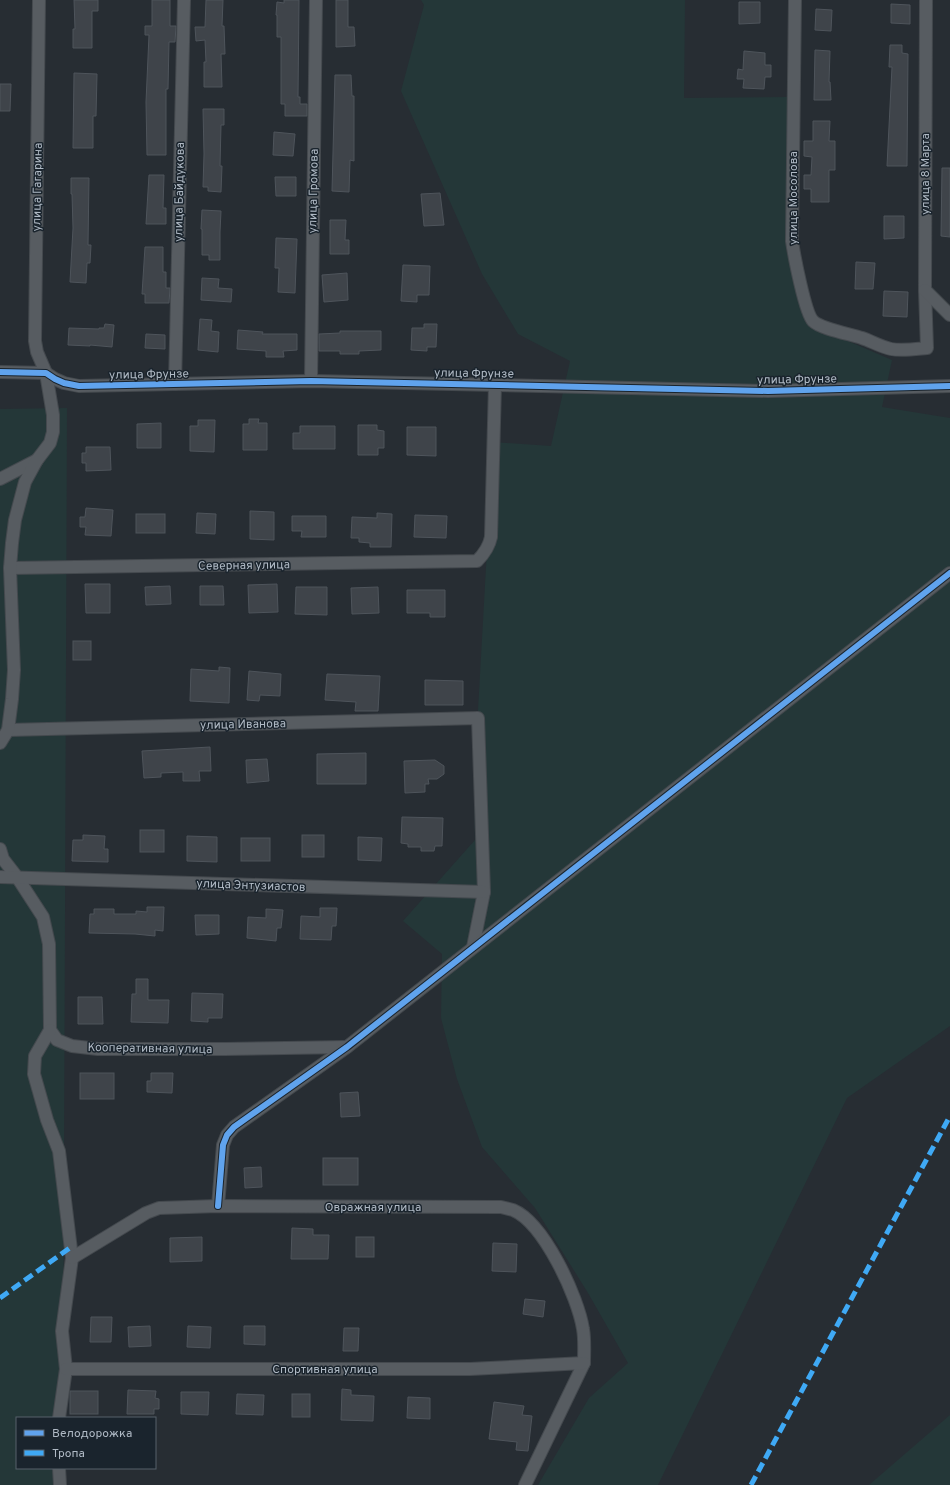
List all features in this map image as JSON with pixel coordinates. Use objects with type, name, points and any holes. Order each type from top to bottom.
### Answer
[{"type":"street","name":"улица Гагарина","points":[[36,460],[50,443],[54,432],[53,415],[46,373],[37,352],[35,341],[39,0]]},
{"type":"street","name":"улица Байдукова","points":[[175,384],[184,0]]},
{"type":"street","name":"улица Громова","points":[[311,381],[316,0]]},
{"type":"street","name":"улица Мосолова","points":[[795,0],[792,241],[807,309],[812,320],[819,325],[862,338],[891,349],[910,350],[927,348]]},
{"type":"street","name":"улица 8 Марта","points":[[926,0],[924,290],[927,348]]},
{"type":"street","points":[[924,290],[950,315]]},
{"type":"street","name":"улица Фрунзе","points":[[0,372],[46,373],[64,383],[79,386],[311,381],[768,392],[950,386]]},
{"type":"street","name":"Северная улица","points":[[10,568],[477,561],[489,546],[491,537],[495,385]]},
{"type":"street","points":[[0,479],[36,460]]},
{"type":"street","points":[[0,743],[8,730],[14,670],[10,568],[12,543],[25,482],[36,460]]},
{"type":"street","points":[[218,1206],[223,1146],[227,1135],[240,1123],[346,1047],[950,573]]},
{"type":"street","name":"улица Иванова","points":[[8,730],[478,718],[484,892]]},
{"type":"street","points":[[0,849],[4,860],[43,917],[49,944],[50,1030],[35,1056],[34,1074],[47,1120],[59,1151],[72,1258],[62,1331],[66,1369],[59,1417]]},
{"type":"street","name":"улица Энтузиастов","points":[[0,877],[484,892]]},
{"type":"street","points":[[473,948],[484,892]]},
{"type":"street","name":"Кооперативная улица","points":[[50,1030],[57,1040],[72,1046],[98,1048],[225,1049],[346,1047]]},
{"type":"street","name":"Овражная улица","points":[[72,1258],[146,1213],[158,1208],[218,1206],[501,1207],[514,1210],[525,1219],[537,1230],[551,1250],[577,1307],[583,1328],[584,1363]]},
{"type":"street","points":[[525,1485],[584,1363]]},
{"type":"street","name":"Спортивная улица","points":[[66,1369],[470,1369],[584,1363]]},
{"type":"street","points":[[59,1469],[60,1485]]},
{"type":"shaded area","points":[[421,0],[685,0],[684,98],[788,97],[788,205],[786,249],[806,323],[892,360],[882,407],[950,418],[950,1026],[847,1098],[658,1485],[538,1485],[589,1398],[628,1363],[588,1293],[535,1208],[482,1147],[457,1079],[441,1018],[442,954],[403,921],[475,840],[474,782],[493,442],[551,446],[570,361],[518,334],[482,274],[401,91],[424,5]]},
{"type":"shaded area","points":[[67,408],[63,1417],[16,1417],[16,1469],[63,1469],[63,1485],[0,1485],[0,409]]},
{"type":"shaded area","points":[[950,1415],[950,1485],[869,1485]]},
{"type":"building","points":[[74,0],[98,0],[98,11],[92,11],[92,48],[73,48],[73,29],[75,29]]},
{"type":"building","points":[[152,0],[170,0],[170,26],[176,26],[175,42],[169,42],[168,89],[166,89],[166,155],[147,155],[146,102],[149,35],[145,35],[145,26],[152,26]]},
{"type":"building","points":[[206,0],[223,0],[222,26],[224,26],[225,54],[221,54],[222,87],[204,87],[204,62],[206,62],[205,40],[196,41],[195,27],[205,27]]},
{"type":"building","points":[[284,0],[299,0],[298,97],[300,97],[300,104],[307,104],[307,116],[285,116],[285,104],[281,104],[281,37],[277,37],[276,15],[277,2],[284,3]]},
{"type":"building","points":[[336,0],[348,0],[348,27],[354,27],[355,46],[336,47]]},
{"type":"building","points":[[739,2],[760,2],[760,23],[739,24]]},
{"type":"building","points":[[891,4],[910,5],[910,24],[891,23]]},
{"type":"building","points":[[816,9],[832,10],[831,31],[815,30]]},
{"type":"building","points":[[890,45],[902,45],[902,53],[908,54],[907,166],[887,166],[892,67],[889,67]]},
{"type":"building","points":[[815,50],[830,51],[829,82],[831,100],[814,100]]},
{"type":"building","points":[[744,51],[765,53],[765,65],[771,65],[771,77],[765,77],[764,89],[743,88],[744,79],[737,79],[738,69],[743,70]]},
{"type":"building","points":[[74,73],[97,74],[96,116],[93,116],[93,148],[73,148]]},
{"type":"building","points":[[335,75],[351,75],[352,96],[354,96],[354,161],[350,160],[349,192],[332,191]]},
{"type":"building","points":[[0,84],[11,84],[10,111],[0,111]]},
{"type":"building","points":[[203,109],[224,109],[224,125],[221,125],[221,192],[208,191],[208,187],[203,187]]},
{"type":"building","points":[[813,121],[830,121],[829,141],[835,141],[835,170],[829,170],[829,202],[811,202],[811,189],[804,189],[804,175],[811,175],[812,157],[804,156],[804,141],[813,141]]},
{"type":"building","points":[[274,132],[295,134],[293,156],[273,155]]},
{"type":"building","points":[[942,168],[950,168],[950,237],[941,236]]},
{"type":"building","points":[[149,175],[164,175],[163,208],[166,208],[166,224],[146,224]]},
{"type":"building","points":[[275,177],[296,177],[296,196],[276,196]]},
{"type":"building","points":[[71,178],[89,178],[88,245],[91,245],[90,263],[87,263],[86,283],[70,282],[73,228]]},
{"type":"building","points":[[440,193],[444,225],[424,226],[421,194]]},
{"type":"building","points":[[202,210],[221,211],[220,260],[209,260],[209,255],[202,255]]},
{"type":"building","points":[[884,216],[904,216],[904,238],[884,239]]},
{"type":"building","points":[[330,220],[346,220],[345,240],[349,240],[349,254],[330,254]]},
{"type":"building","points":[[276,238],[297,239],[295,293],[278,292],[279,268],[275,268]]},
{"type":"building","points":[[145,247],[163,247],[163,272],[166,272],[166,288],[170,288],[169,303],[145,303],[145,294],[142,294]]},
{"type":"building","points":[[856,262],[875,263],[873,289],[855,289]]},
{"type":"building","points":[[403,265],[430,266],[429,295],[417,295],[417,302],[401,301]]},
{"type":"building","points":[[347,273],[348,300],[324,302],[322,275]]},
{"type":"building","points":[[202,278],[219,279],[218,288],[232,289],[231,302],[201,300]]},
{"type":"building","points":[[884,291],[908,292],[907,317],[883,316]]},
{"type":"building","points":[[200,319],[212,320],[211,331],[219,332],[218,352],[198,350]]},
{"type":"building","points":[[105,324],[114,325],[112,347],[68,345],[69,328],[99,329],[104,328]]},
{"type":"building","points":[[424,324],[437,324],[436,347],[427,347],[427,351],[411,350],[412,328],[424,328]]},
{"type":"building","points":[[238,330],[263,332],[262,334],[297,334],[297,350],[283,351],[284,357],[266,357],[266,351],[237,349]]},
{"type":"building","points":[[340,331],[381,331],[381,350],[359,351],[359,354],[340,354],[340,351],[319,351],[319,334],[340,333]]},
{"type":"building","points":[[146,334],[165,335],[165,349],[145,348]]},
{"type":"building","points":[[249,419],[259,419],[258,423],[267,423],[267,450],[243,450],[243,424],[249,424]]},
{"type":"building","points":[[198,420],[215,420],[214,452],[190,451],[190,426],[198,426]]},
{"type":"building","points":[[161,423],[161,448],[137,448],[137,424]]},
{"type":"building","points":[[358,425],[377,425],[377,430],[384,431],[384,448],[378,448],[378,455],[358,455]]},
{"type":"building","points":[[300,426],[335,426],[335,449],[293,449],[293,433],[300,433]]},
{"type":"building","points":[[407,427],[436,427],[436,456],[407,455]]},
{"type":"building","points":[[86,447],[110,447],[111,470],[86,471],[86,463],[82,463],[82,453],[86,453]]},
{"type":"building","points":[[86,508],[113,510],[111,536],[85,535],[86,527],[80,527],[80,517],[85,517]]},
{"type":"building","points":[[250,511],[274,512],[274,540],[250,539]]},
{"type":"building","points":[[197,513],[216,514],[215,534],[196,533]]},
{"type":"building","points":[[377,513],[392,514],[391,547],[370,547],[370,543],[359,542],[359,538],[351,538],[352,517],[377,518]]},
{"type":"building","points":[[136,514],[165,514],[165,533],[136,533]]},
{"type":"building","points":[[415,515],[447,516],[446,538],[414,537]]},
{"type":"building","points":[[292,516],[326,516],[326,537],[301,537],[302,531],[292,531]]},
{"type":"building","points":[[85,584],[110,584],[110,613],[86,613]]},
{"type":"building","points":[[277,584],[278,612],[249,613],[248,585]]},
{"type":"building","points":[[170,586],[171,604],[146,605],[145,587]]},
{"type":"building","points":[[200,586],[223,586],[224,605],[200,605]]},
{"type":"building","points":[[296,587],[327,587],[327,615],[295,614]]},
{"type":"building","points":[[378,587],[379,613],[352,614],[351,588]]},
{"type":"building","points":[[407,590],[445,590],[445,617],[430,617],[430,613],[407,613]]},
{"type":"building","points":[[73,641],[91,641],[91,660],[73,660]]},
{"type":"building","points":[[219,667],[230,668],[229,703],[190,701],[191,669],[219,671]]},
{"type":"building","points":[[249,671],[281,674],[280,696],[260,695],[259,701],[247,700]]},
{"type":"building","points":[[327,674],[380,676],[378,711],[355,711],[356,702],[325,700]]},
{"type":"building","points":[[425,680],[463,681],[463,705],[425,705]]},
{"type":"building","points":[[210,747],[211,771],[199,771],[200,781],[183,781],[183,772],[161,773],[161,777],[144,778],[142,751]]},
{"type":"building","points":[[366,753],[366,784],[317,784],[317,754]]},
{"type":"building","points":[[267,759],[269,781],[247,783],[246,760]]},
{"type":"building","points":[[435,760],[444,766],[444,774],[437,779],[428,779],[429,784],[425,784],[425,792],[405,793],[404,761]]},
{"type":"building","points":[[402,817],[443,818],[442,846],[435,846],[434,851],[421,851],[421,847],[408,847],[408,844],[401,843]]},
{"type":"building","points":[[140,830],[164,830],[164,852],[140,852]]},
{"type":"building","points":[[83,835],[105,836],[104,849],[108,849],[108,862],[72,861],[73,840],[83,840]]},
{"type":"building","points":[[302,835],[324,835],[324,857],[302,857]]},
{"type":"building","points":[[187,836],[217,837],[217,862],[187,861]]},
{"type":"building","points":[[358,837],[382,838],[381,861],[358,860]]},
{"type":"building","points":[[241,838],[270,838],[270,861],[241,861]]},
{"type":"building","points":[[147,907],[164,907],[163,931],[155,930],[155,936],[89,933],[90,914],[94,914],[94,909],[114,909],[114,914],[136,914],[136,911],[147,912]]},
{"type":"building","points":[[320,908],[337,908],[336,926],[332,926],[331,940],[300,939],[301,916],[320,917]]},
{"type":"building","points":[[266,909],[283,910],[281,928],[277,928],[276,941],[247,938],[248,917],[266,918]]},
{"type":"building","points":[[195,915],[219,915],[219,934],[196,935]]},
{"type":"building","points":[[136,979],[148,979],[148,1000],[169,1000],[168,1023],[131,1022],[132,994],[136,994]]},
{"type":"building","points":[[192,993],[223,994],[222,1018],[208,1018],[208,1022],[191,1021]]},
{"type":"building","points":[[78,997],[102,997],[103,1024],[78,1024]]},
{"type":"building","points":[[80,1073],[114,1073],[114,1099],[80,1099]]},
{"type":"building","points":[[151,1073],[173,1073],[172,1093],[147,1092],[147,1081],[151,1081]]},
{"type":"building","points":[[358,1092],[360,1116],[341,1117],[340,1093]]},
{"type":"building","points":[[323,1158],[358,1158],[358,1185],[323,1185]]},
{"type":"building","points":[[261,1167],[262,1187],[245,1188],[244,1168]]},
{"type":"building","points":[[292,1228],[313,1229],[313,1235],[329,1235],[328,1259],[291,1259]]},
{"type":"building","points":[[202,1237],[202,1261],[170,1262],[170,1238]]},
{"type":"building","points":[[356,1237],[374,1237],[374,1257],[356,1257]]},
{"type":"building","points":[[493,1243],[517,1244],[516,1272],[492,1271]]},
{"type":"building","points":[[525,1299],[545,1301],[543,1317],[523,1314]]},
{"type":"building","points":[[91,1317],[112,1317],[111,1342],[90,1342]]},
{"type":"building","points":[[150,1326],[151,1346],[129,1347],[128,1327]]},
{"type":"building","points":[[188,1326],[211,1327],[210,1348],[187,1347]]},
{"type":"building","points":[[244,1326],[265,1326],[265,1345],[244,1344]]},
{"type":"building","points":[[344,1328],[359,1328],[358,1351],[343,1351]]},
{"type":"building","points":[[342,1389],[351,1390],[351,1395],[374,1396],[373,1421],[341,1420]]},
{"type":"building","points":[[128,1390],[156,1391],[155,1398],[159,1399],[159,1409],[154,1409],[154,1414],[127,1414]]},
{"type":"building","points":[[70,1391],[98,1391],[98,1414],[70,1414]]},
{"type":"building","points":[[181,1392],[209,1392],[208,1415],[181,1414]]},
{"type":"building","points":[[237,1394],[264,1395],[263,1415],[236,1414]]},
{"type":"building","points":[[292,1394],[310,1394],[310,1417],[292,1417]]},
{"type":"building","points":[[408,1397],[430,1398],[430,1419],[407,1418]]},
{"type":"building","points":[[494,1402],[524,1406],[522,1415],[532,1416],[528,1451],[516,1450],[517,1442],[489,1439]]},
{"type":"marked path","points":[[751,1485],[950,1116]]},
{"type":"marked path","points":[[0,1298],[71,1247]]},
{"type":"cycle path","points":[[0,372],[46,373],[64,383],[79,386],[311,381],[768,391],[950,386]]},
{"type":"cycle path","points":[[218,1206],[223,1145],[227,1135],[234,1127],[347,1047],[950,573]]}]
